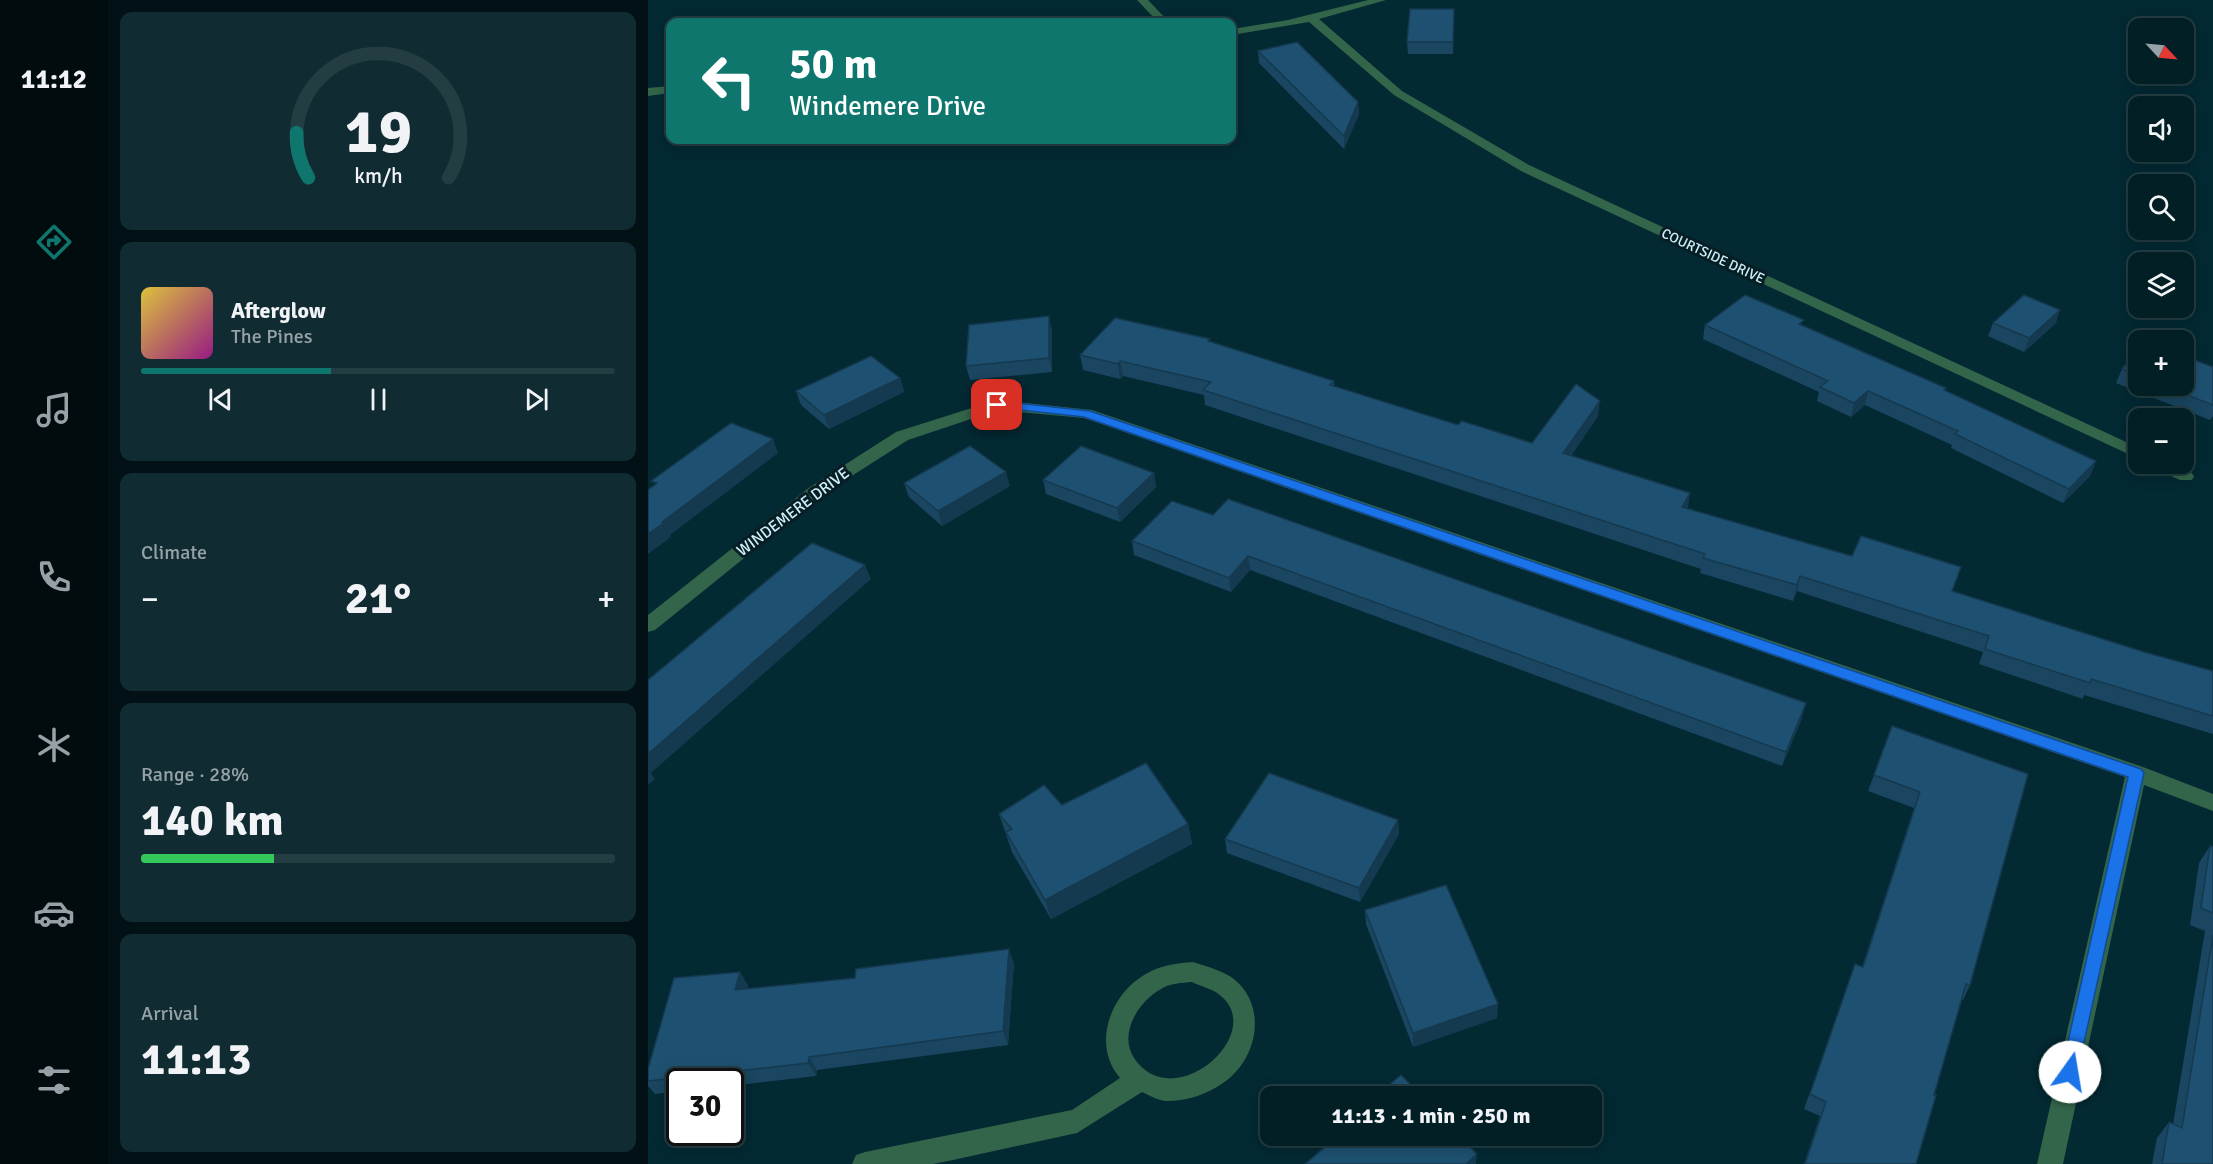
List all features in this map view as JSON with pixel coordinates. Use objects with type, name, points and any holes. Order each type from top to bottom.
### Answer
[{"type":"street","points":[[1142,0],[1160,18]]},
{"type":"street","points":[[1236,32],[1311,18],[1381,0]]},
{"type":"street","name":"COURTSIDE DRIVE","points":[[1311,18],[1398,93],[1525,168],[2128,449]]},
{"type":"street","points":[[648,93],[666,91]]},
{"type":"street","name":"WINDEMERE DRIVE","points":[[648,625],[816,491],[902,436],[997,405],[1086,413],[2136,773],[2213,803]]},
{"type":"street","points":[[2182,474],[2186,476]]},
{"type":"street","points":[[2050,1164],[2136,773]]},
{"type":"street","points":[[1193,972],[1213,977],[1229,987],[1240,1002],[1245,1019],[1243,1039],[1234,1057],[1220,1073],[1201,1084],[1179,1089],[1158,1089],[1139,1080],[1125,1068],[1117,1050],[1116,1030],[1123,1011],[1135,995],[1152,982],[1173,974],[1193,972]]},
{"type":"street","points":[[865,1164],[953,1148],[1077,1121],[1139,1080]]},
{"type":"building","points":[[1410,9],[1454,9],[1453,42],[1407,42]]},
{"type":"building","points":[[1297,42],[1358,102],[1344,136],[1258,51]]},
{"type":"building","points":[[1745,295],[1804,320],[1799,324],[1946,388],[1944,390],[2096,461],[2069,489],[1955,434],[1958,431],[1868,391],[1854,403],[1820,387],[1828,381],[1705,325]]},
{"type":"building","points":[[2024,295],[2060,310],[2029,338],[1993,323]]},
{"type":"building","points":[[1049,316],[1049,358],[966,366],[969,325]]},
{"type":"building","points":[[1115,318],[1210,339],[1208,341],[1334,381],[1330,385],[1458,425],[1462,421],[1532,443],[1576,384],[1600,401],[1563,453],[1690,493],[1682,507],[1852,556],[1861,536],[1961,567],[1952,591],[2144,652],[2213,671],[2213,716],[2091,679],[2090,683],[1985,649],[1989,636],[1800,576],[1797,585],[1703,558],[1705,554],[1203,390],[1211,382],[1120,361],[1118,364],[1080,355]]},
{"type":"building","points":[[871,356],[900,378],[824,415],[796,391]]},
{"type":"building","points":[[2194,360],[2213,367],[2213,405],[2190,396],[2194,396]]},
{"type":"building","points":[[2128,362],[2128,371],[2122,369]]},
{"type":"building","points":[[731,423],[773,439],[648,534],[648,490],[657,483],[651,481]]},
{"type":"building","points":[[970,446],[1006,472],[938,511],[904,483]]},
{"type":"building","points":[[1081,446],[1154,473],[1117,508],[1043,480]]},
{"type":"building","points":[[1228,499],[1806,703],[1786,752],[1248,556],[1229,578],[1132,541],[1172,501],[1213,515]]},
{"type":"building","points":[[812,543],[865,565],[648,754],[648,680]]},
{"type":"building","points":[[1892,726],[2028,774],[1970,985],[1966,984],[1916,1164],[1805,1164],[1826,1102],[1810,1094],[1855,964],[1863,967],[1920,792],[1874,775]]},
{"type":"building","points":[[1146,763],[1188,824],[1045,900],[1006,832],[1012,829],[999,814],[1044,785],[1062,805]]},
{"type":"building","points":[[1269,773],[1398,820],[1359,888],[1225,839]]},
{"type":"building","points":[[2210,846],[2213,847],[2213,913],[2201,908]]},
{"type":"building","points":[[1446,885],[1498,1004],[1413,1033],[1365,910]]},
{"type":"building","points":[[2213,935],[2213,1164],[2162,1164],[2169,1122],[2182,1128]]},
{"type":"building","points":[[1009,949],[1003,1031],[809,1057],[808,1063],[744,1070],[744,1068],[666,1068],[666,1079],[648,1081],[648,1069],[674,978],[740,972],[735,990],[855,978],[856,969]]},
{"type":"building","points":[[1401,1075],[1412,1086],[1388,1086]]},
{"type":"building","points":[[1326,1146],[1469,1146],[1477,1154],[1466,1164],[1305,1164]]},
{"type":"route","points":[[997,405],[1086,413],[2136,773],[2070,1072]]}]
